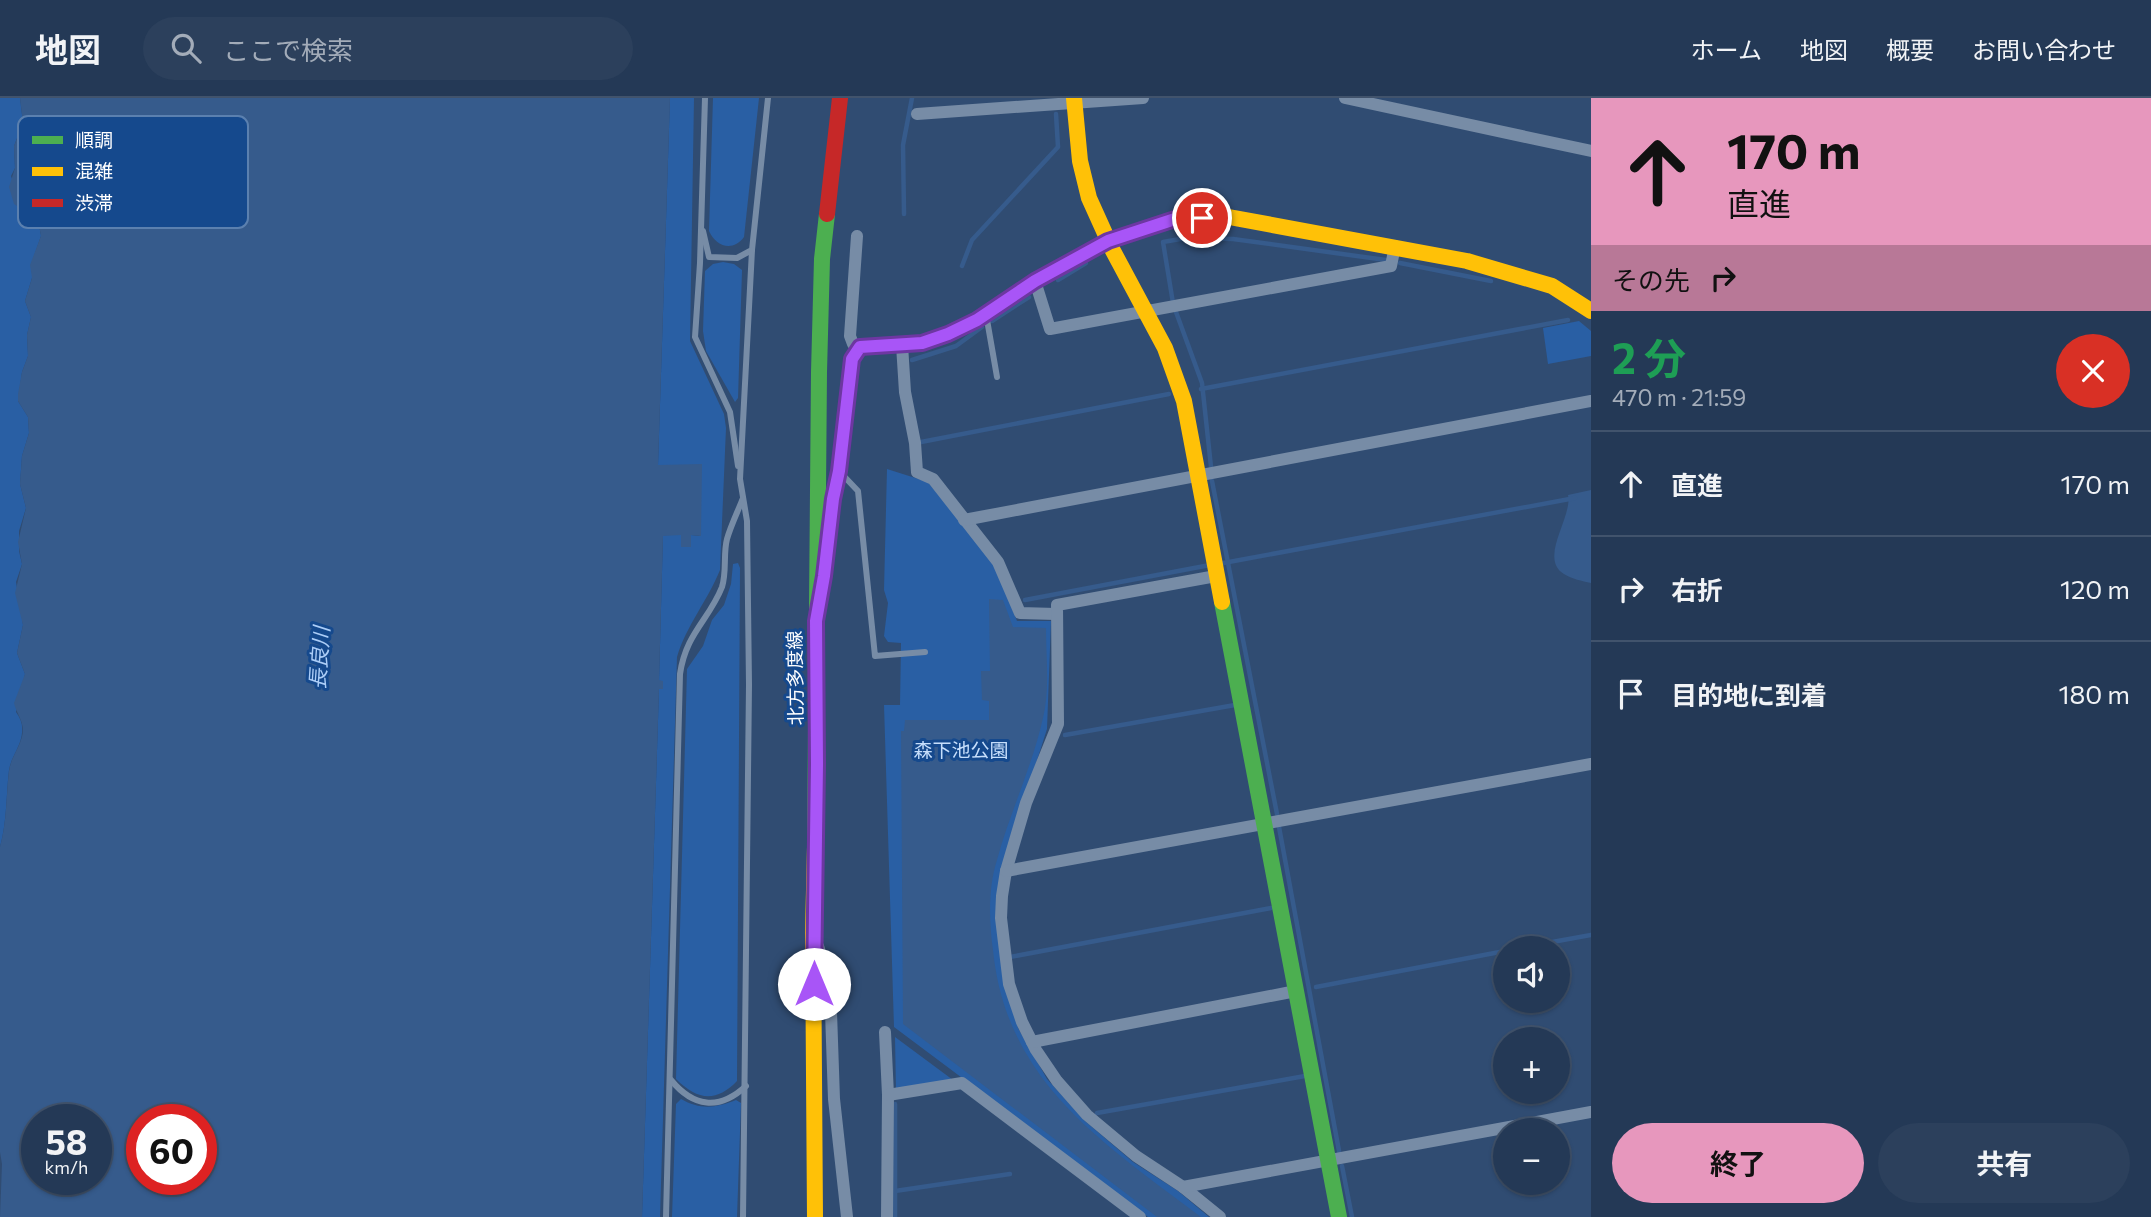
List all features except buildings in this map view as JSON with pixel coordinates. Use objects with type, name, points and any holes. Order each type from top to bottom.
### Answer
[{"type":"street","name":"北方多度線","points":[[815,1217],[813,933],[822,259],[840,98]]},
{"type":"street","points":[[917,114],[968,104],[1143,98]]},
{"type":"street","points":[[1345,98],[1591,151]]},
{"type":"street","points":[[1074,101],[1080,165],[1089,198],[1177,376],[1339,1217]]},
{"type":"street","points":[[857,236],[850,336],[852,344],[860,347],[922,343],[948,334],[986,314],[1035,281],[1108,241],[1175,219],[1229,217],[1466,261],[1552,286],[1591,312]]},
{"type":"street","points":[[1035,281],[1051,329],[1391,266],[1395,246]]},
{"type":"street","points":[[902,345],[905,392],[915,443],[917,472],[933,479],[998,562],[1020,613],[1056,614]]},
{"type":"street","points":[[816,621],[839,471],[852,359],[860,347]]},
{"type":"street","points":[[964,520],[1591,401]]},
{"type":"street","points":[[1215,570],[1056,605],[1058,724],[1026,803],[1006,871],[1001,918],[1009,984],[1032,1042],[1057,1081],[1087,1115],[1136,1156],[1220,1217]]},
{"type":"street","points":[[1006,871],[1591,764]]},
{"type":"street","points":[[813,933],[830,984],[834,1099],[847,1217]]},
{"type":"street","points":[[1032,1042],[1296,991]]},
{"type":"street","points":[[885,1032],[888,1095],[887,1217]]},
{"type":"street","points":[[888,1095],[962,1083],[1140,1217]]},
{"type":"street","points":[[1183,1188],[1591,1112]]},
{"type":"lane","points":[[705,98],[695,337],[730,412],[747,521],[750,685],[743,1217]]},
{"type":"lane","points":[[740,479],[752,250],[768,98]]},
{"type":"lane","points":[[701,222],[709,257],[737,258],[752,250]]},
{"type":"lane","points":[[986,314],[997,377]]},
{"type":"lane","points":[[839,471],[858,491],[875,656],[925,652]]},
{"type":"lane","points":[[666,1217],[680,674],[689,640],[721,588],[726,568],[727,540],[743,498]]},
{"type":"lane","points":[[670,1080],[690,1099],[708,1103],[736,1096],[746,1086]]},
{"type":"green space","points":[[0,98],[20,98],[22,116],[18,116],[18,136],[14,146],[15,168],[11,176],[18,196],[18,228],[40,228],[41,236],[25,301],[31,317],[27,335],[28,356],[22,372],[18,401],[28,417],[29,433],[22,456],[20,484],[26,508],[19,531],[22,564],[16,582],[23,625],[17,653],[25,674],[16,712],[22,730],[9,770],[0,847]]},
{"type":"green space","points":[[670,98],[694,98],[690,341],[724,414],[726,428],[720,570],[677,657],[660,1217],[642,1217],[659,689],[663,688],[663,681],[659,681],[663,535],[681,535],[681,547],[691,535],[700,536],[658,466]]},
{"type":"green space","points":[[713,98],[759,98],[744,237],[730,246],[720,244],[709,231]]},
{"type":"green space","points":[[713,264],[734,264],[742,270],[738,398],[735,402],[706,351],[703,331],[705,271]]},
{"type":"green space","points":[[1579,321],[1591,331],[1591,356],[1548,364],[1543,328]]},
{"type":"green space","name":"森下池公園","points":[[887,469],[928,482],[994,563],[1017,621],[1051,621],[1047,729],[1001,873],[1018,1028],[1047,1079],[1085,1121],[1133,1162],[1178,1191],[1209,1217],[1148,1217],[894,1027],[884,705],[900,705],[901,643],[888,642],[884,636],[888,603],[884,590]]},
{"type":"green space","points":[[738,563],[737,1081],[722,1093],[706,1096],[691,1091],[676,1079],[687,669],[703,646],[712,620],[724,605],[731,584],[733,564]]},
{"type":"green space","points":[[895,1037],[953,1080],[896,1090]]},
{"type":"green space","points":[[681,1099],[701,1106],[722,1105],[736,1100],[741,1103],[737,1217],[672,1217],[676,1104]]},
{"type":"water","name":"長良川","points":[[20,98],[670,98],[658,465],[702,464],[701,536],[691,535],[691,547],[681,547],[681,535],[663,536],[659,680],[663,681],[663,689],[659,689],[642,1217],[0,1217],[0,847],[9,771],[23,729],[14,703],[25,674],[17,653],[23,625],[15,593],[22,564],[18,542],[26,508],[20,484],[22,456],[29,433],[28,417],[18,401],[18,394],[28,356],[27,335],[31,317],[25,301],[32,278],[30,265],[41,236],[40,228],[248,228],[248,116],[22,116]]},
{"type":"water","points":[[18,136],[18,206],[14,204],[9,187],[15,168],[14,146]]},
{"type":"water","points":[[1591,490],[1591,583],[1564,574],[1557,567],[1554,558],[1566,514],[1568,495]]},
{"type":"water","name":"森下池公園","points":[[989,599],[1003,600],[1013,627],[1046,628],[1047,685],[1043,718],[1002,842],[992,882],[991,928],[1002,996],[1017,1037],[1039,1073],[1065,1105],[1129,1163],[1201,1217],[1157,1217],[903,1024],[901,731],[904,731],[905,720],[989,720],[989,701],[982,700],[981,671],[990,671]]},
{"type":"waterway","points":[[904,214],[903,145],[912,98]]},
{"type":"waterway","points":[[962,266],[972,240],[1058,147],[1056,114]]},
{"type":"waterway","points":[[1173,303],[1163,242],[1186,238],[1233,239],[1386,260]]},
{"type":"waterway","points":[[1058,280],[1086,263]]},
{"type":"waterway","points":[[1400,263],[1491,281]]},
{"type":"waterway","points":[[992,321],[1029,297]]},
{"type":"waterway","points":[[1176,312],[1202,383],[1211,467]]},
{"type":"waterway","points":[[1201,389],[1568,320]]},
{"type":"waterway","points":[[912,360],[956,346],[982,327]]},
{"type":"waterway","points":[[921,442],[1169,394]]},
{"type":"waterway","points":[[1212,481],[1277,814]]},
{"type":"waterway","points":[[1218,564],[1575,498]]},
{"type":"waterway","points":[[1025,600],[1210,565]]},
{"type":"waterway","points":[[1065,735],[1235,705]]},
{"type":"waterway","points":[[1279,827],[1339,1151]]},
{"type":"waterway","points":[[1010,957],[1271,908]]},
{"type":"waterway","points":[[1570,939],[1591,935]]},
{"type":"waterway","points":[[1316,987],[1493,953]]},
{"type":"waterway","points":[[1097,1113],[1305,1076]]},
{"type":"waterway","points":[[895,1104],[895,1217]]},
{"type":"waterway","points":[[1342,1166],[1352,1217]]},
{"type":"waterway","points":[[895,1191],[1010,1174]]},
{"type":"traffic: fast","points":[[815,847],[819,372],[822,259],[827,214]]},
{"type":"traffic: fast","points":[[1222,602],[1339,1217]]},
{"type":"traffic: slow","points":[[1074,98],[1080,161],[1089,198],[1112,249],[1165,348],[1184,401],[1222,602]]},
{"type":"traffic: slow","points":[[1108,241],[1175,219],[1229,217],[1467,261],[1552,286],[1591,311]]},
{"type":"traffic: slow","points":[[815,847],[815,1217]]},
{"type":"traffic: jam","points":[[827,214],[840,98]]},
{"type":"route","points":[[814,984],[816,621],[839,471],[852,359],[860,347],[922,343],[948,334],[977,320],[1035,281],[1108,241],[1175,219],[1202,218]]}]
